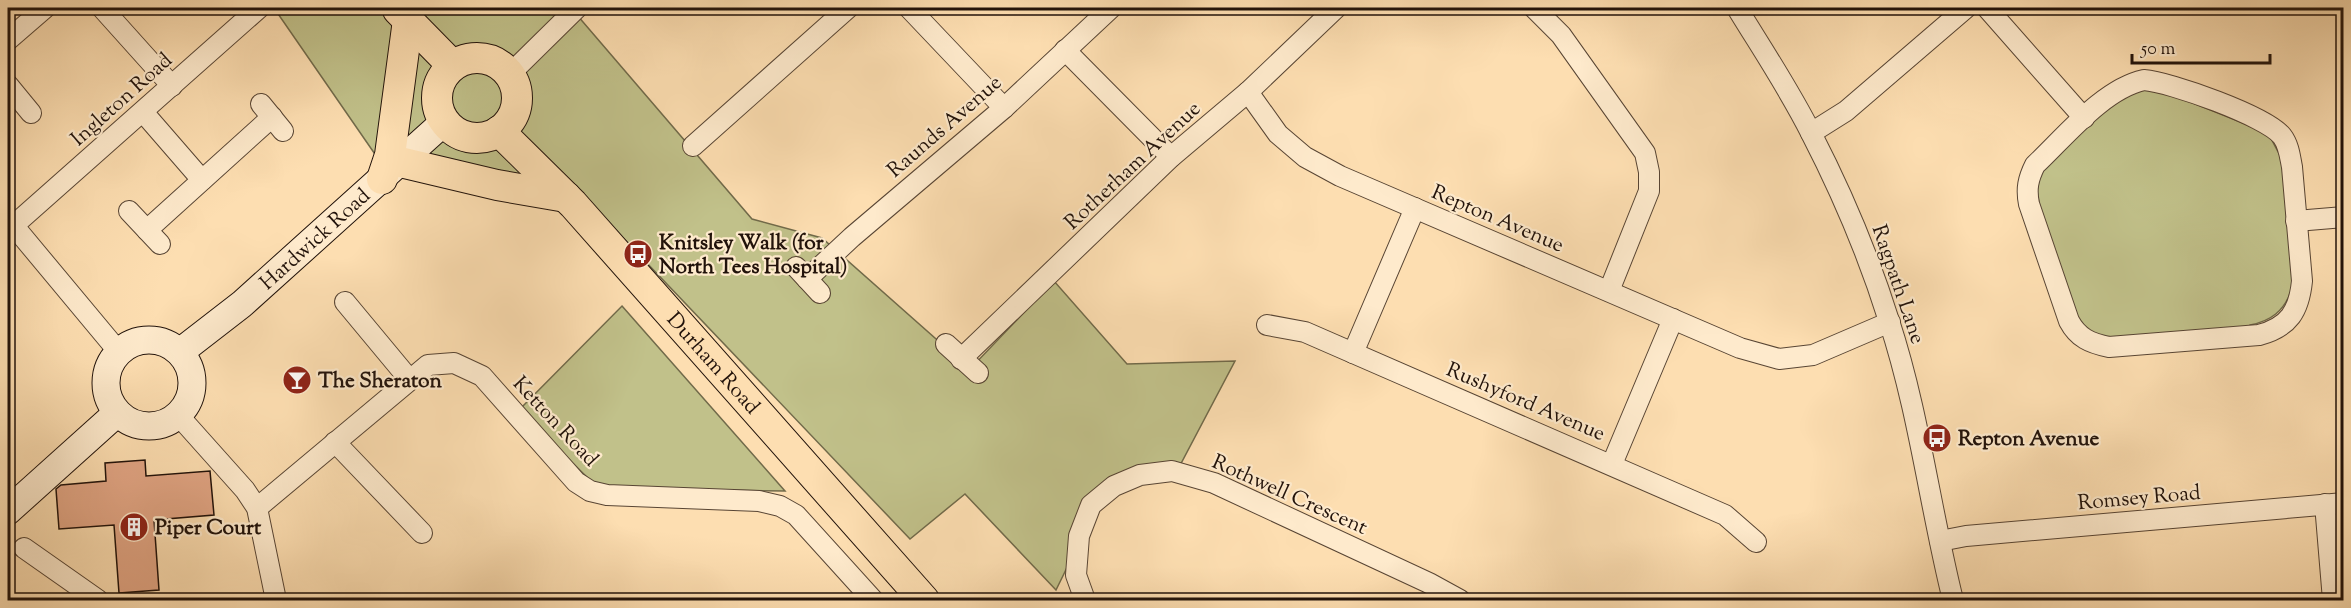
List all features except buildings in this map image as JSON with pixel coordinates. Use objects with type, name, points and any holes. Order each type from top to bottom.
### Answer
[{"type":"main road","points":[[402,14],[452,65]]},
{"type":"main road","points":[[402,14],[390,154],[391,170],[566,197]]},
{"type":"main road","points":[[478,57],[494,60],[510,74],[516,85],[518,98],[510,120],[499,131],[478,138],[465,136],[454,132],[444,122],[438,111],[436,98],[438,83],[452,65],[463,59],[478,57]]},
{"type":"main road","name":"Durham Road","points":[[499,131],[566,197],[924,600]]},
{"type":"street","points":[[8,40],[45,8]]},
{"type":"street","points":[[102,8],[172,86]]},
{"type":"street","name":"Ingleton Road","points":[[10,223],[143,112],[259,8]]},
{"type":"street","points":[[510,74],[577,8]]},
{"type":"street","points":[[694,146],[848,8]]},
{"type":"street","points":[[909,8],[1004,108]]},
{"type":"street","name":"Raunds Avenue","points":[[808,280],[852,237],[1004,108],[1111,8]]},
{"type":"street","name":"Rotherham Avenue","points":[[961,359],[1171,157],[1248,92],[1336,8]]},
{"type":"street","points":[[1534,8],[1561,35],[1645,153],[1649,172],[1649,191],[1609,291]]},
{"type":"street","name":"Ragpath Lane","points":[[1737,8],[1811,133],[1867,260],[1890,322],[1911,401],[1953,600]]},
{"type":"street","points":[[1811,133],[1832,122],[1846,111],[1966,8]]},
{"type":"street","points":[[1987,8],[2084,118]]},
{"type":"street","points":[[1065,50],[1171,157]]},
{"type":"street","points":[[2144,80],[2170,85],[2258,119],[2282,136],[2289,149],[2296,221],[2302,281],[2300,299],[2294,313],[2279,327],[2259,335],[2109,347],[2086,340],[2074,330],[2064,311],[2029,204],[2028,177],[2034,165],[2084,118],[2122,87],[2144,80]]},
{"type":"street","points":[[8,85],[31,113]]},
{"type":"street","name":"Repton Avenue","points":[[1248,92],[1278,134],[1305,157],[1340,176],[1740,348],[1779,359],[1813,355],[1890,322]]},
{"type":"street","points":[[143,112],[202,180]]},
{"type":"street","points":[[129,211],[153,237],[202,180],[272,117]]},
{"type":"street","name":"Hardwick Road","points":[[180,352],[242,304],[444,122]]},
{"type":"street","points":[[1353,353],[1415,208]]},
{"type":"street","points":[[2296,221],[2343,217]]},
{"type":"street","points":[[10,223],[118,351]]},
{"type":"street","points":[[345,302],[409,378]]},
{"type":"street","points":[[1612,464],[1673,319]]},
{"type":"street","name":"Rushyford Avenue","points":[[1267,325],[1305,332],[1612,464],[1725,515],[1756,542]]},
{"type":"street","points":[[151,339],[166,342],[180,352],[189,365],[192,381],[187,404],[178,415],[160,425],[147,426],[132,423],[117,413],[107,397],[105,384],[107,368],[118,351],[134,341],[151,339]]},
{"type":"street","points":[[946,344],[978,373]]},
{"type":"street","name":"Ketton Road","points":[[257,508],[409,378],[428,365],[454,363],[482,376],[576,482],[590,491],[607,495],[759,501],[780,506],[796,514],[873,600]]},
{"type":"street","points":[[8,512],[117,413]]},
{"type":"street","points":[[178,415],[245,490],[257,508],[276,600],[270,600]]},
{"type":"street","points":[[335,442],[422,533]]},
{"type":"street","name":"Rothwell Crescent","points":[[1085,600],[1076,575],[1079,536],[1091,505],[1114,486],[1140,475],[1172,471],[1214,483],[1461,600]]},
{"type":"street","points":[[2333,600],[2334,504]]},
{"type":"street","name":"Romsey Road","points":[[1940,541],[1966,536],[2334,504]]},
{"type":"street","points":[[24,548],[98,600]]},
{"type":"green space","points":[[274,8],[571,8],[752,219],[822,238],[970,369],[1054,281],[1127,364],[1235,361],[1177,471],[1108,484],[1056,590],[965,494],[910,539],[603,217],[388,173]]},
{"type":"green space","points":[[2153,87],[2268,133],[2284,163],[2295,291],[2291,291],[2285,304],[2276,314],[2250,325],[2250,328],[2115,340],[2087,332],[2075,317],[2040,208],[2037,192],[2039,179],[2047,163],[2116,98]]},
{"type":"green space","points":[[622,306],[785,491],[598,488],[519,410]]},
{"type":"place","name":"Knitsley Walk (for North Tees Hospital)","points":[[638,254]]},
{"type":"place","name":"The Sheraton","points":[[297,380]]},
{"type":"place","name":"Repton Avenue","points":[[1937,438]]},
{"type":"place","name":"Piper Court","points":[[134,527]]}]
